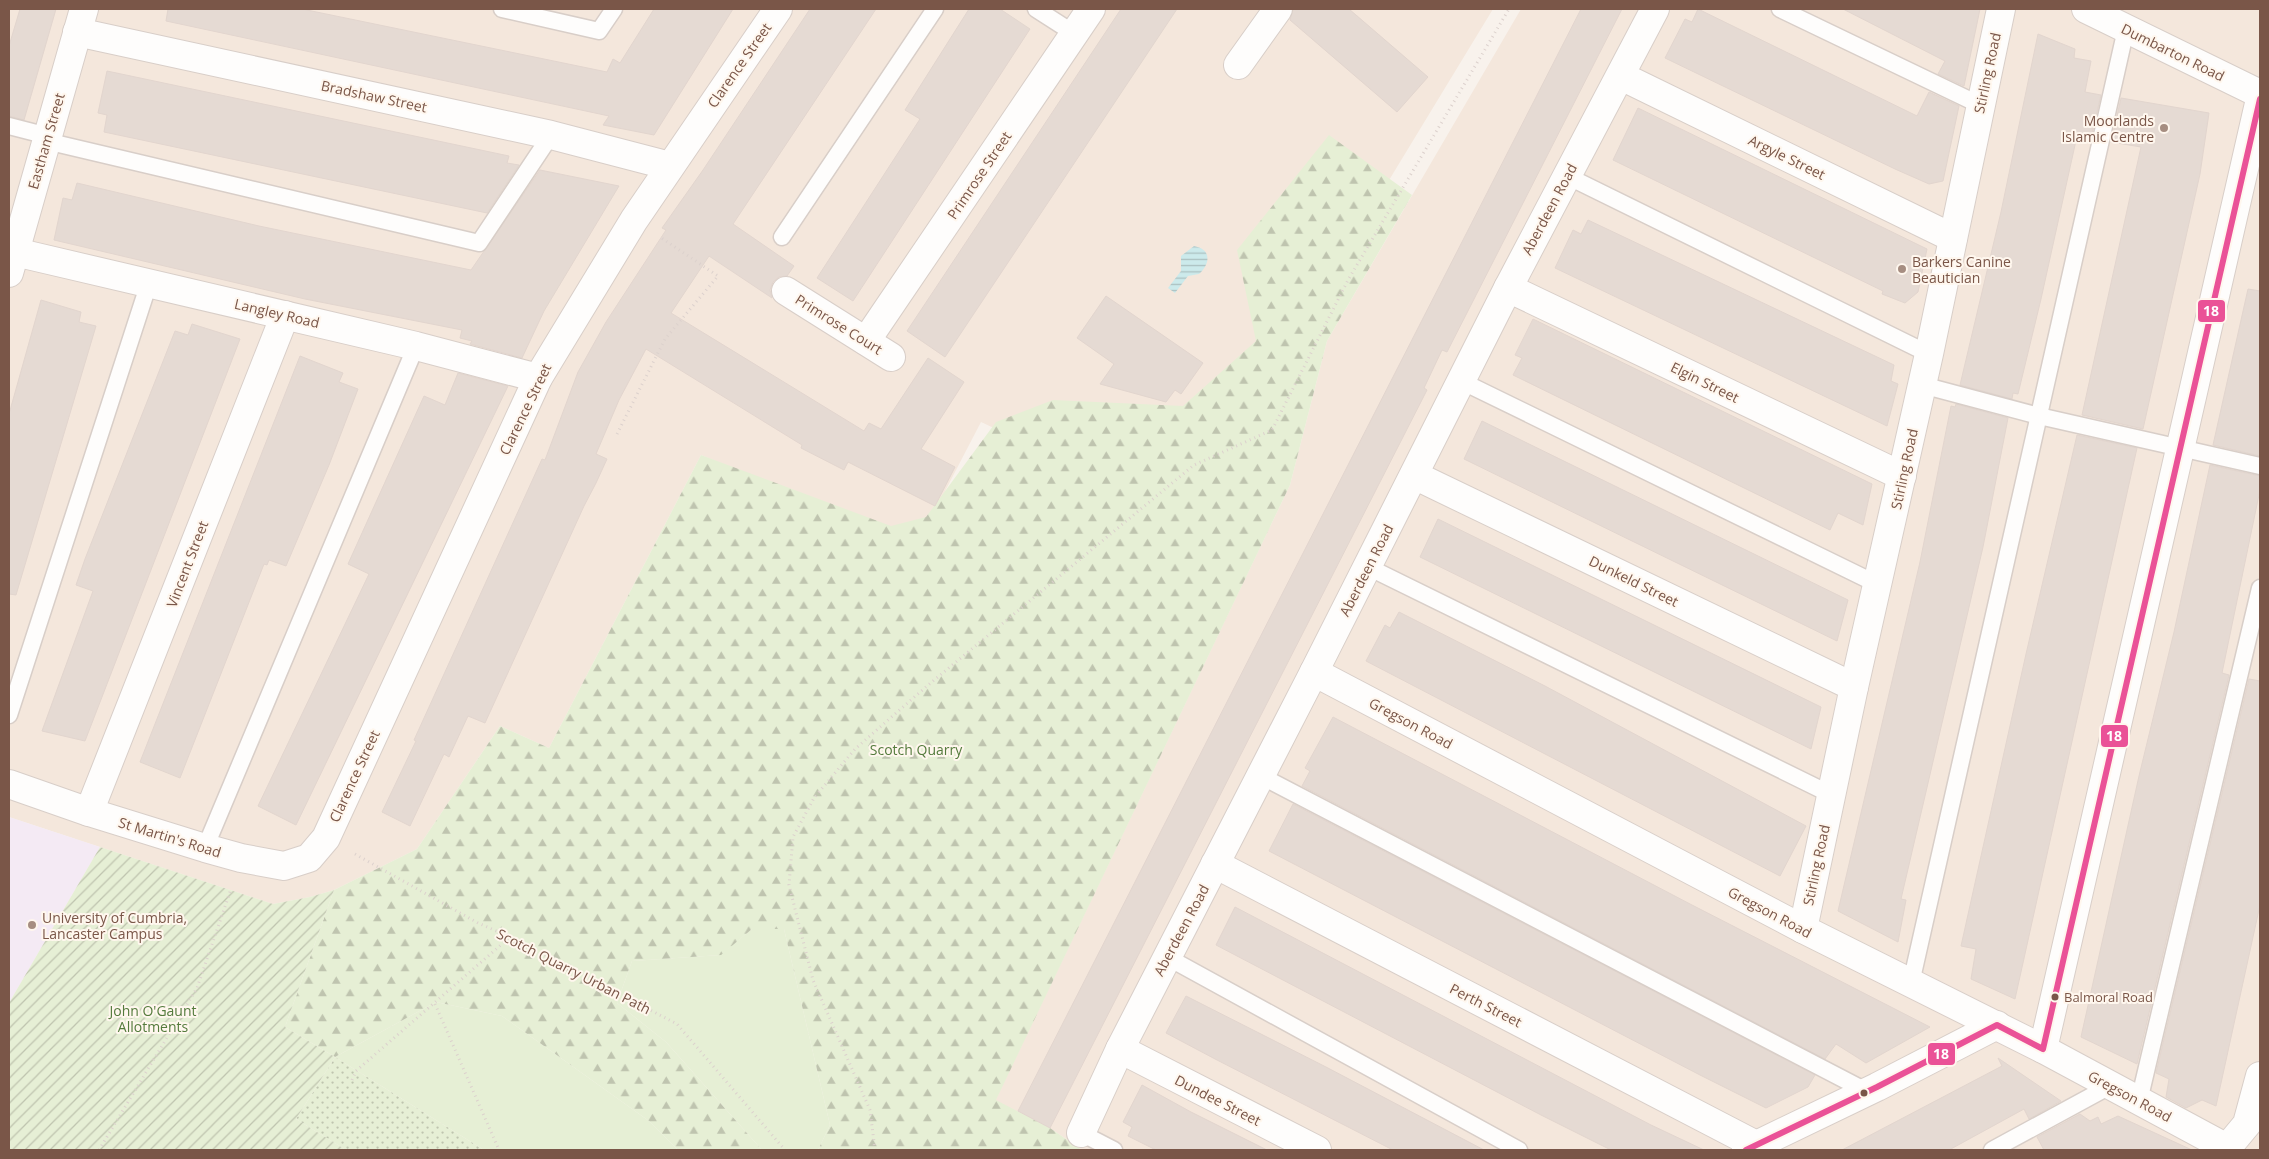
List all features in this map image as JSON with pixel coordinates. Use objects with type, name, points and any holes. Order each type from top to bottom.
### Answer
[{"type":"street","name":"Clarence Street","points":[[326,838],[538,378],[634,220],[778,9]]},
{"type":"street","name":"Primrose Street","points":[[866,341],[1091,9]]},
{"type":"street","points":[[1238,65],[1278,9]]},
{"type":"street","name":"Aberdeen Road","points":[[1081,1133],[1166,956],[1261,776],[1508,288],[1655,9]]},
{"type":"street","name":"Stirling Road","points":[[1802,929],[1929,354],[2001,9]]},
{"type":"street","name":"Dumbarton Road","points":[[2086,9],[2260,94]]},
{"type":"street","name":"Bradshaw Street","points":[[81,20],[670,166]]},
{"type":"street","name":"Eastham Street","points":[[12,263],[81,20]]},
{"type":"street","name":"Argyle Street","points":[[1621,76],[1953,238]]},
{"type":"street","points":[[2043,1049],[2260,99]]},
{"type":"street","name":"Langley Road","points":[[12,263],[149,283],[416,346],[538,378]]},
{"type":"street","name":"Elgin Street","points":[[1508,288],[1902,476]]},
{"type":"street","name":"Primrose Court","points":[[786,291],[891,357]]},
{"type":"street","name":"Vincent Street","points":[[89,812],[285,315]]},
{"type":"street","name":"Dunkeld Street","points":[[1414,475],[1854,687]]},
{"type":"street","name":"Gregson Road","points":[[1314,672],[1802,929],[2043,1049],[2224,1149]]},
{"type":"street","name":"St Martin's Road","points":[[9,784],[89,812],[204,848],[241,858],[284,866],[309,858],[326,838]]},
{"type":"street","name":"Perth Street","points":[[1215,864],[1751,1148]]},
{"type":"street","points":[[1751,1148],[1868,1092],[1997,1026]]},
{"type":"street","name":"Dundee Street","points":[[1120,1049],[1317,1150]]},
{"type":"street","points":[[2224,1149],[2247,1124],[2260,1076]]},
{"type":"lane","points":[[502,9],[600,31],[614,9]]},
{"type":"lane","points":[[782,237],[934,9]]},
{"type":"lane","points":[[1036,9],[1075,34]]},
{"type":"lane","points":[[1780,9],[1980,105]]},
{"type":"lane","points":[[1911,983],[2126,29]]},
{"type":"lane","points":[[9,126],[47,138],[479,243],[551,135]]},
{"type":"lane","points":[[1566,176],[1929,354]]},
{"type":"lane","points":[[9,715],[149,283]]},
{"type":"lane","points":[[204,848],[416,346]]},
{"type":"lane","points":[[1461,381],[1879,585]]},
{"type":"lane","points":[[1922,385],[2039,416],[2260,466]]},
{"type":"lane","points":[[1368,567],[1832,795]]},
{"type":"lane","points":[[2139,1101],[2260,588]]},
{"type":"lane","points":[[1261,776],[1868,1092]]},
{"type":"lane","points":[[1166,956],[1519,1150]]},
{"type":"lane","points":[[1992,1150],[2110,1086]]},
{"type":"lane","points":[[1081,1133],[1114,1150]]},
{"type":"path","points":[[875,1150],[870,1110],[814,980],[789,885],[792,837],[814,798],[855,749],[927,686],[1194,465],[1272,430],[1348,280],[1510,9]]},
{"type":"path","points":[[617,434],[665,339],[718,276],[634,220]]},
{"type":"path","name":"Scotch Quarry Urban Path","points":[[326,838],[478,923],[677,1024],[784,1150]]},
{"type":"path","points":[[99,1150],[197,988],[241,858]]},
{"type":"path","points":[[352,1080],[356,1071],[510,938]]},
{"type":"path","points":[[435,1004],[499,1150]]},
{"type":"shaded area","points":[[9,9],[1493,9],[1332,274],[1262,423],[1041,450],[981,422],[917,545],[701,455],[549,748],[500,726],[417,849],[334,890],[273,904],[9,817]]},
{"type":"shaded area","points":[[1521,9],[2260,9],[2260,1150],[1082,1150],[1050,1128],[995,1101],[1290,485],[1327,341]]},
{"type":"shaded area","name":"University of Cumbria, Lancaster Campus","points":[[9,817],[100,847],[9,1003]]},
{"type":"green space","name":"Scotch Quarry","points":[[1329,135],[1412,195],[1327,341],[1290,485],[996,1100],[1050,1128],[1082,1150],[818,1150],[830,1125],[784,929],[752,929],[721,955],[632,961],[617,1003],[666,1042],[762,1150],[678,1150],[649,1121],[502,1016],[436,1002],[335,1057],[285,1027],[334,890],[417,849],[500,726],[549,748],[701,455],[891,526],[926,517],[996,422],[1053,400],[1183,406],[1256,341],[1237,250]]},
{"type":"green space","name":"John O'Gaunt Allotments","points":[[100,847],[273,904],[334,890],[285,1027],[335,1057],[296,1119],[346,1150],[9,1150],[9,1003]]},
{"type":"green space","points":[[752,929],[784,929],[830,1125],[818,1150],[762,1150],[666,1042],[617,1003],[632,961],[720,955]]},
{"type":"green space","points":[[436,1002],[502,1016],[649,1121],[678,1150],[484,1150],[335,1057]]},
{"type":"green space","points":[[335,1057],[484,1150],[346,1150],[296,1119]]},
{"type":"water","points":[[1194,246],[1204,250],[1206,253],[1206,265],[1199,274],[1188,276],[1175,293],[1168,288],[1181,271],[1181,256]]},
{"type":"building","points":[[20,9],[56,9],[24,120],[9,116],[9,46]]},
{"type":"building","points":[[168,9],[302,9],[607,72],[613,59],[620,63],[654,9],[733,9],[654,135],[603,125],[609,116],[166,21]]},
{"type":"building","points":[[810,9],[876,9],[733,224],[794,266],[787,276],[779,277],[773,282],[770,290],[772,298],[709,256],[671,313],[864,431],[869,423],[881,429],[928,358],[964,382],[921,449],[955,467],[935,506],[848,462],[844,470],[801,448],[802,445],[646,349],[619,400],[596,454],[607,459],[485,723],[468,716],[449,757],[444,754],[410,826],[382,812],[416,741],[414,740],[542,459],[545,460],[578,372],[606,322],[666,230],[662,228]]},
{"type":"building","points":[[969,9],[1000,9],[1030,29],[853,301],[817,278],[920,119],[905,110]]},
{"type":"building","points":[[1121,9],[1177,9],[945,357],[907,331]]},
{"type":"building","points":[[1293,9],[1349,9],[1428,77],[1397,112],[1290,20]]},
{"type":"building","points":[[1581,9],[1622,9],[1447,352],[1442,350],[1424,388],[1427,390],[1050,1128],[1018,1111]]},
{"type":"building","points":[[1698,9],[1917,116],[1929,92],[1959,106],[1943,181],[1929,184],[1895,169],[1665,58],[1685,19],[1692,22]]},
{"type":"building","points":[[1843,9],[1980,9],[1964,86],[1938,74],[1945,61]]},
{"type":"building","points":[[2038,34],[2075,49],[2074,58],[2091,61],[2085,92],[2101,95],[2091,138],[2077,136],[2018,394],[2013,393],[2012,399],[1960,385],[2001,212]]},
{"type":"building","points":[[107,71],[509,156],[507,163],[519,165],[487,213],[104,132],[107,115],[98,113]]},
{"type":"building","points":[[2121,98],[2209,113],[2200,174],[2143,429],[2082,415],[2141,147],[2111,142]]},
{"type":"building","points":[[1638,108],[1927,249],[1918,292],[1905,303],[1882,294],[1883,291],[1613,160]]},
{"type":"building","points":[[540,170],[619,186],[544,311],[522,358],[470,344],[472,341],[460,338],[462,330],[305,299],[54,240],[63,198],[72,200],[77,183],[259,226],[471,270]]},
{"type":"building","points":[[1588,220],[1894,365],[1891,381],[1898,384],[1887,426],[1555,268],[1573,230],[1581,234]]},
{"type":"building","points":[[2248,289],[2260,291],[2260,456],[2213,445]]},
{"type":"building","points":[[1106,296],[1203,363],[1181,394],[1175,390],[1166,402],[1100,384],[1114,364],[1077,338]]},
{"type":"building","points":[[41,300],[81,312],[79,322],[96,326],[16,595],[9,594],[9,414]]},
{"type":"building","points":[[1533,319],[1872,484],[1863,525],[1838,513],[1830,530],[1513,375],[1522,358],[1515,355]]},
{"type":"building","points":[[192,324],[240,339],[85,741],[42,731],[93,591],[76,585],[85,559],[175,331],[188,335]]},
{"type":"building","points":[[300,356],[343,373],[339,382],[358,389],[329,465],[286,566],[269,560],[267,565],[264,564],[180,778],[140,762]]},
{"type":"building","points":[[458,373],[508,386],[296,825],[258,806],[369,574],[348,564],[424,396],[445,405]]},
{"type":"building","points":[[1956,404],[2008,418],[1983,547],[1901,899],[1906,900],[1898,942],[1838,911],[1920,562],[1951,406],[1955,407]]},
{"type":"building","points":[[1482,421],[1848,600],[1837,641],[1464,459]]},
{"type":"building","points":[[2077,435],[2137,448],[2015,999],[1971,979],[1976,949],[1961,946]]},
{"type":"building","points":[[2210,465],[2260,476],[2260,490],[2222,673],[2229,675],[2137,1064],[2081,1037],[2139,776],[2174,632]]},
{"type":"building","points":[[1438,519],[1821,707],[1811,749],[1420,557]]},
{"type":"building","points":[[1399,612],[1545,686],[1806,826],[1780,876],[1366,661],[1385,625],[1390,628]]},
{"type":"building","points":[[2249,679],[2260,681],[2260,905],[2216,1106],[2202,1100],[2186,1108],[2166,1097],[2169,1079],[2156,1073]]},
{"type":"building","points":[[1333,717],[1930,1027],[1866,1063],[1836,1044],[1825,1059],[1302,786],[1310,771],[1305,768]]},
{"type":"building","points":[[1293,804],[1815,1075],[1808,1087],[1766,1108],[1700,1075],[1269,851]]},
{"type":"building","points":[[1235,907],[1651,1125],[1704,1150],[1611,1150],[1541,1115],[1216,945]]},
{"type":"building","points":[[1186,996],[1484,1150],[1393,1150],[1217,1060],[1166,1033]]},
{"type":"building","points":[[1998,1058],[2061,1101],[2029,1119],[2024,1109],[1949,1150],[1842,1150],[2002,1066]]},
{"type":"building","points":[[1142,1085],[1267,1150],[1156,1150],[1128,1136],[1132,1127],[1123,1122]]},
{"type":"building","points":[[2080,1114],[2090,1121],[2098,1117],[2101,1124],[2118,1116],[2192,1150],[2044,1150],[2037,1137]]},
{"type":"transit line","name":"18","points":[[1746,1150],[1877,1087],[1997,1025],[2043,1049],[2260,99]]},
{"type":"place","name":"Moorlands Islamic Centre","points":[[2164,128]]},
{"type":"place","name":"Barkers Canine Beautician","points":[[1902,269]]},
{"type":"place","name":"University of Cumbria, Lancaster Campus","points":[[32,925]]},
{"type":"place","name":"Balmoral Road","points":[[2055,997]]}]
